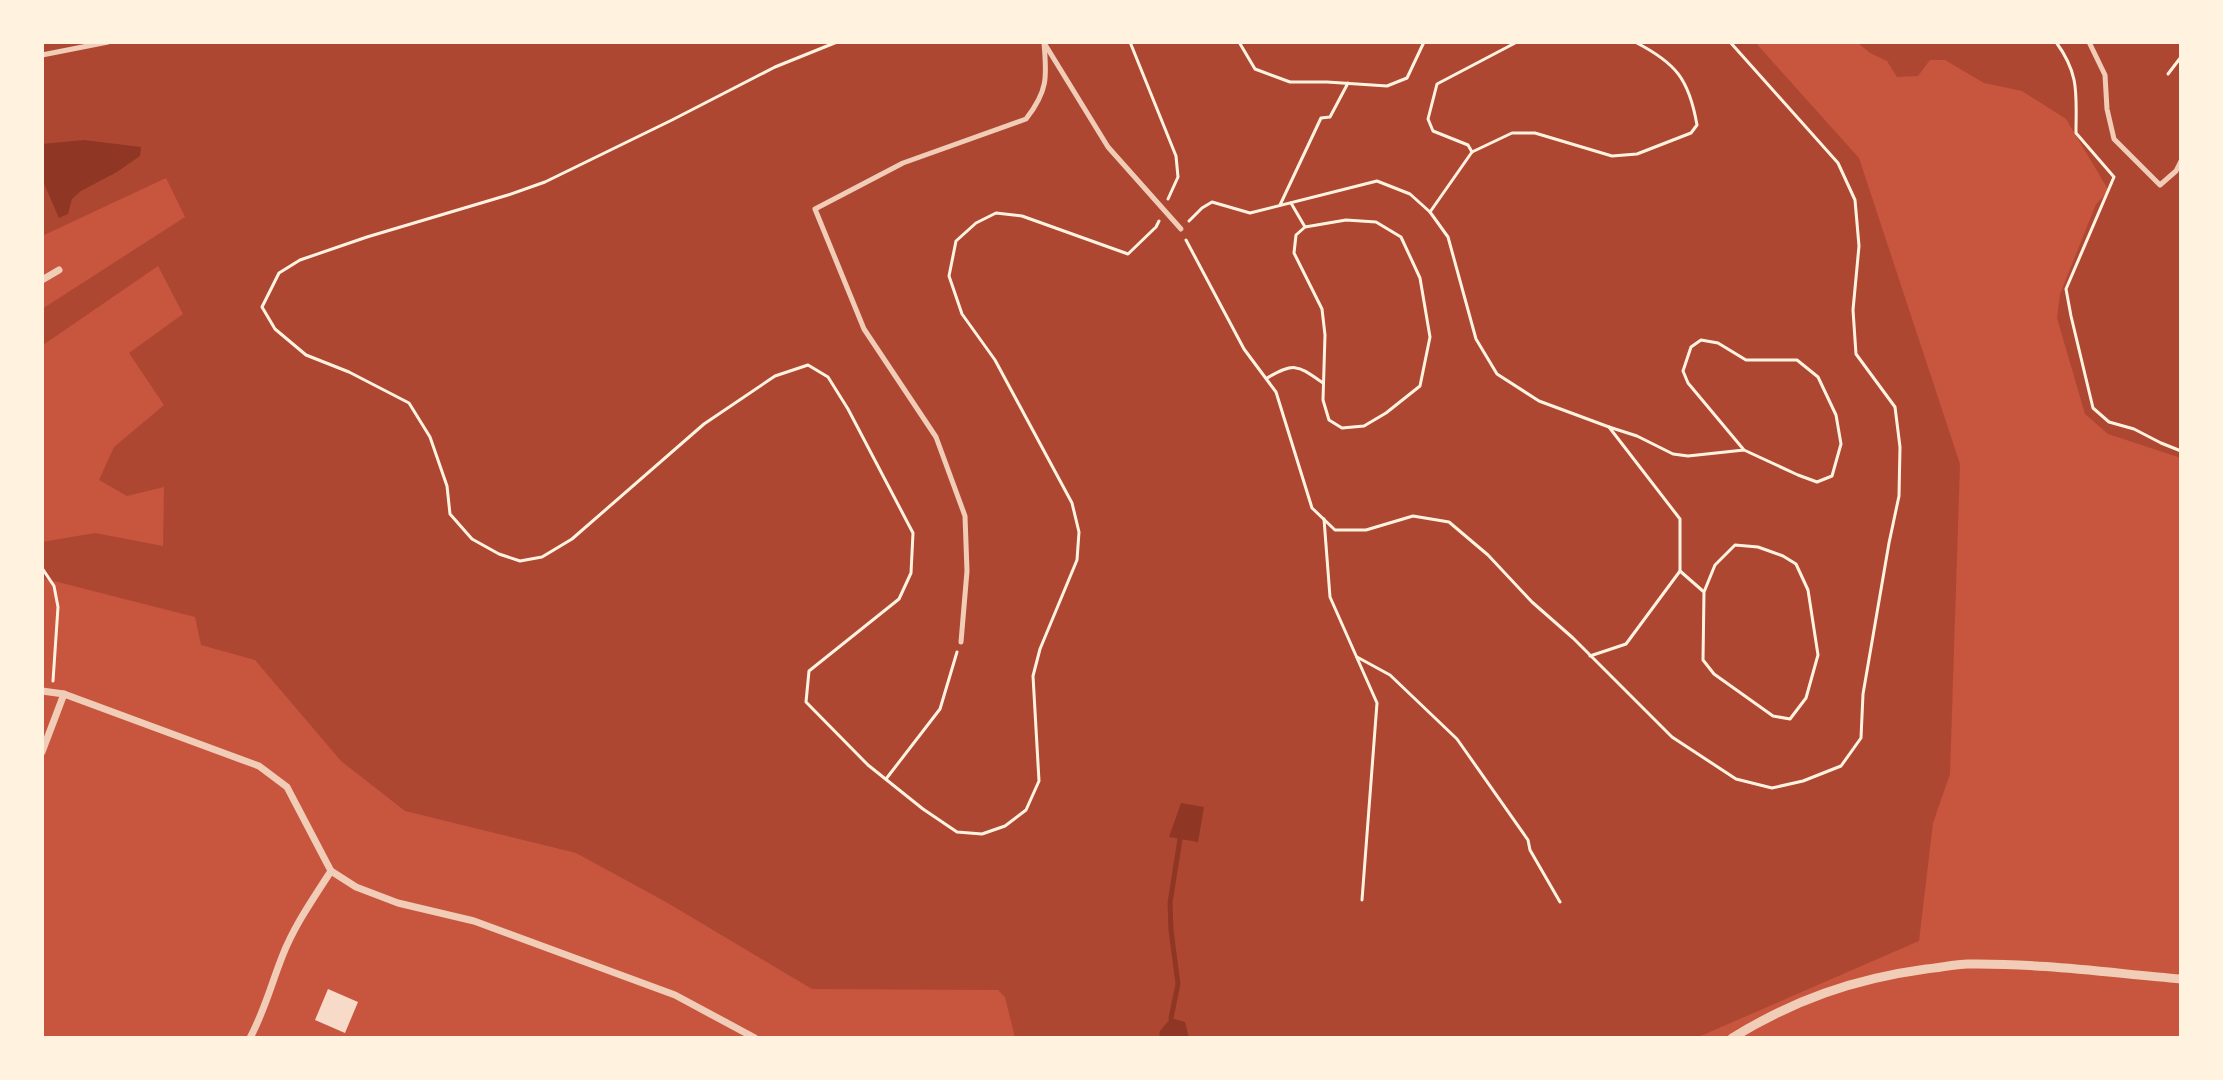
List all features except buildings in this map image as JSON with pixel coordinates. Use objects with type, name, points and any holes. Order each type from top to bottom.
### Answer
[{"type":"street","points":[[42,55],[108,42]]},
{"type":"street","points":[[1044,42],[1108,147],[1181,229]]},
{"type":"street","points":[[961,642],[967,571],[965,516],[936,437],[864,329],[815,209],[903,163],[1026,119],[1039,102],[1047,75],[1044,42]]},
{"type":"street","points":[[2089,42],[2105,75],[2107,109],[2114,139],[2160,185],[2176,171],[2181,161]]},
{"type":"street","points":[[42,280],[59,270]]},
{"type":"street","points":[[42,691],[64,694],[259,766],[287,787],[331,871],[356,887],[398,903],[474,921],[675,995],[755,1038]]},
{"type":"street","points":[[42,752],[64,694]]},
{"type":"street","points":[[250,1038],[263,1013],[298,922],[331,871]]},
{"type":"street","points":[[1732,1038],[1833,989],[1888,975],[1949,966],[2021,965],[2181,979]]},
{"type":"path","points":[[837,42],[775,67],[545,182],[300,260],[279,273],[262,307],[275,329],[306,355],[349,372],[409,403],[430,437],[447,486],[450,514],[472,539],[520,561],[542,557],[572,539],[704,424],[775,376],[808,365],[828,377],[913,533],[911,573],[899,599],[809,671],[806,702],[868,765],[957,832],[982,834],[1005,826],[1026,810],[1039,781],[1033,676],[1040,649],[1077,560],[1079,532],[1072,503],[995,360],[962,314],[949,276],[956,241],[976,223],[996,213],[1022,216],[1128,254],[1156,227],[1161,215]]},
{"type":"path","points":[[1130,42],[1176,156],[1178,177],[1167,202]]},
{"type":"path","points":[[1239,42],[1255,69],[1290,82],[1387,86],[1407,78],[1424,42]]},
{"type":"path","points":[[1472,152],[1468,145],[1433,131],[1428,119],[1437,84],[1517,42]]},
{"type":"path","points":[[1430,212],[1472,152],[1512,133],[1535,133],[1612,156],[1637,154],[1691,133],[1697,125],[1684,79],[1659,55],[1635,42]]},
{"type":"path","points":[[1730,42],[1838,163],[1855,200],[1859,246],[1853,310],[1856,354],[1895,407],[1900,447],[1899,496],[1863,694],[1861,738],[1841,766],[1803,781],[1772,788],[1736,779],[1672,737],[1532,602],[1488,555],[1449,522],[1413,516],[1366,530],[1335,530],[1312,508],[1276,392],[1244,349],[1181,229],[1212,202],[1250,213],[1377,181],[1410,194],[1430,212],[1448,237],[1476,339],[1497,374],[1539,401],[1637,436],[1673,454],[1688,456],[1744,450],[1817,482],[1832,476],[1841,444],[1836,415],[1818,377],[1797,360],[1746,360],[1718,343],[1701,340],[1691,347],[1683,371],[1688,383],[1744,450]]},
{"type":"path","points":[[2056,42],[2076,78],[2076,133],[2114,177],[2066,289],[2093,408],[2109,422],[2134,429],[2181,451]]},
{"type":"path","points":[[2168,74],[2181,57]]},
{"type":"path","points":[[1280,206],[1321,118],[1330,117],[1348,83]]},
{"type":"path","points":[[1291,203],[1305,227]]},
{"type":"path","points":[[1346,220],[1376,222],[1401,237],[1420,278],[1430,337],[1420,386],[1364,426],[1342,428],[1329,420],[1323,400],[1325,335],[1322,309],[1294,253],[1296,235],[1305,227],[1346,220]]},
{"type":"path","points":[[1266,379],[1286,367],[1301,368],[1323,383]]},
{"type":"path","points":[[1590,656],[1626,644],[1680,571],[1680,519],[1609,427]]},
{"type":"path","points":[[1324,519],[1330,597],[1377,703],[1362,900]]},
{"type":"path","points":[[1680,571],[1704,592],[1703,660],[1714,674],[1773,716],[1790,719],[1806,698],[1818,655],[1808,590],[1796,564],[1758,547],[1735,545],[1715,565],[1704,592]]},
{"type":"path","points":[[42,568],[54,586],[58,607],[52,693]]},
{"type":"path","points":[[886,779],[940,709],[961,642]]},
{"type":"path","points":[[1357,657],[1390,675],[1457,739],[1528,840],[1530,850],[1560,902]]},
{"type":"shaded area","points":[[42,42],[1755,42],[1859,158],[1960,464],[1950,774],[1933,823],[1919,941],[1696,1038],[1015,1038],[1005,997],[998,990],[812,989],[666,902],[576,853],[405,811],[341,761],[255,660],[201,645],[195,617],[42,578],[42,542],[95,533],[163,546],[164,487],[127,496],[99,480],[114,447],[164,405],[129,353],[183,314],[158,266],[43,345],[42,309],[185,217],[166,178],[42,236]]},
{"type":"shaded area","points":[[1857,42],[2181,42],[2181,458],[2108,434],[2085,414],[2057,318],[2060,294],[2096,204],[2109,191],[2066,119],[2022,91],[1984,83],[1945,60],[1930,60],[1918,76],[1897,77],[1887,61]]},
{"type":"shaded area","points":[[84,140],[141,147],[140,156],[81,191],[72,199],[68,214],[59,218],[42,179],[42,144]]},
{"type":"shaded area","points":[[1181,803],[1204,807],[1198,842],[1169,837]]},
{"type":"shaded area","points":[[1171,1018],[1185,1022],[1189,1038],[1159,1038],[1160,1031]]},
{"type":"waterway","points":[[1171,1018],[1178,984],[1170,903],[1180,839]]}]
